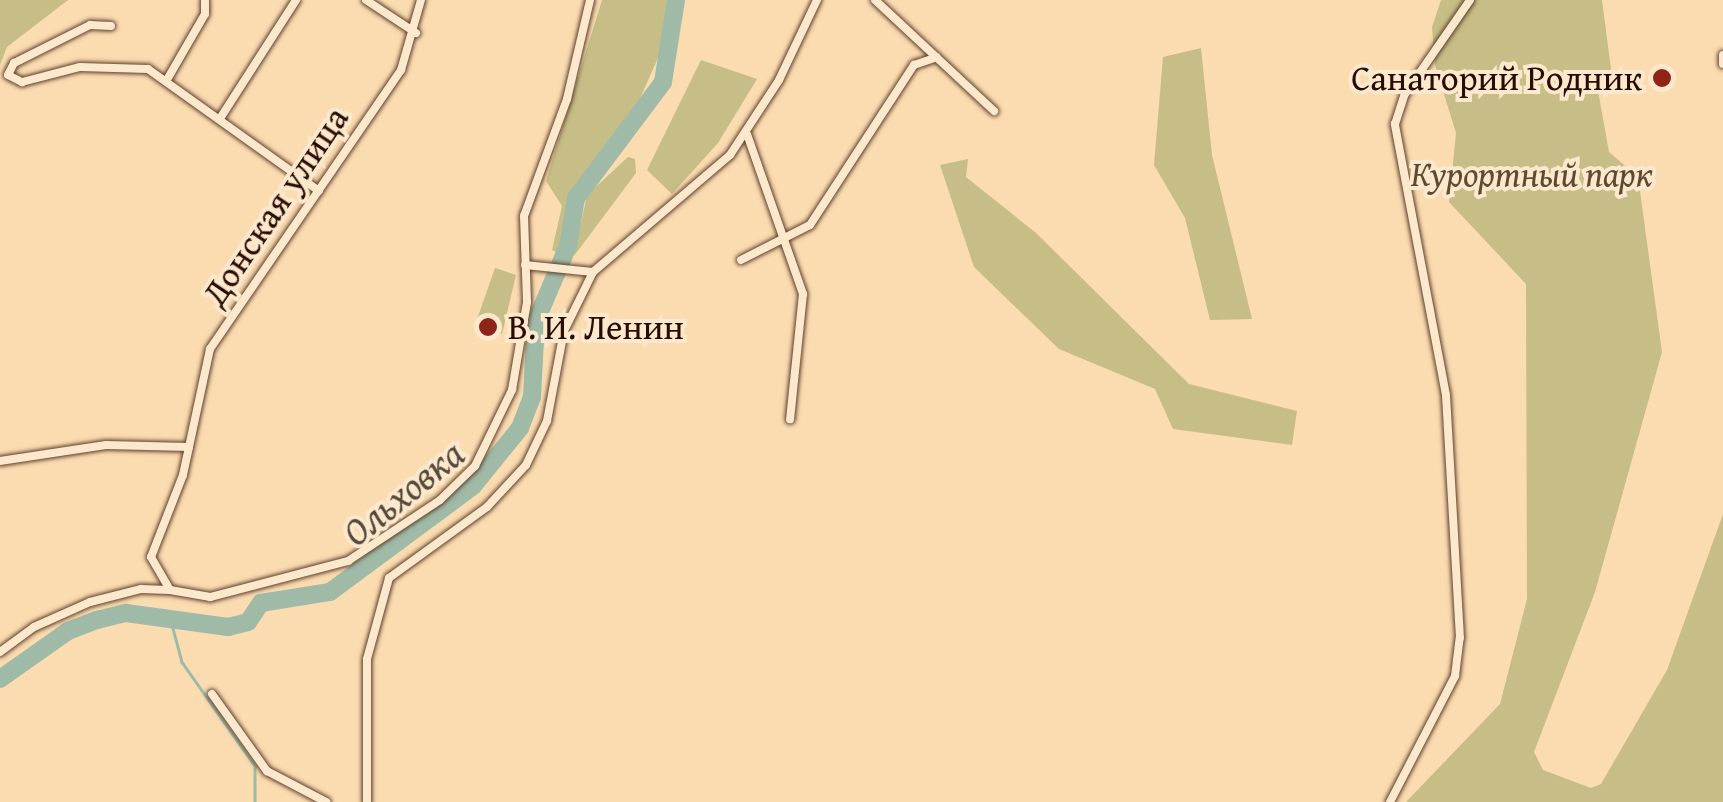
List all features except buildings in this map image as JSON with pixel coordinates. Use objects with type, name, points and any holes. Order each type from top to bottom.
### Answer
[{"type":"street","points":[[168,78],[205,14],[205,0]]},
{"type":"street","points":[[222,117],[296,0]]},
{"type":"street","points":[[366,0],[416,33]]},
{"type":"street","points":[[0,652],[90,602],[141,589],[210,597],[348,561],[458,486],[494,435],[512,390],[526,302],[524,216],[568,98],[590,0]]},
{"type":"street","points":[[366,802],[367,659],[383,590],[410,558],[487,507],[526,464],[547,421],[564,331],[593,272],[691,193],[747,134],[817,0]]},
{"type":"street","points":[[875,0],[994,111]]},
{"type":"street","points":[[1390,802],[1454,676],[1460,638],[1446,394],[1394,124],[1406,94],[1470,0]]},
{"type":"street","name":"Донская улица","points":[[170,590],[156,575],[151,557],[190,447],[210,349],[401,70],[416,33],[423,1]]},
{"type":"street","points":[[111,26],[90,25],[14,63],[8,75],[22,82],[80,66],[129,66],[168,78],[319,191]]},
{"type":"street","points":[[1723,56],[1723,64]]},
{"type":"street","points":[[740,260],[810,226],[838,191],[914,65],[938,57]]},
{"type":"street","points":[[747,134],[786,240],[805,313],[790,420]]},
{"type":"street","points":[[525,266],[593,272]]},
{"type":"street","points":[[0,461],[106,444],[190,447]]},
{"type":"street","points":[[212,694],[267,771],[326,802]]},
{"type":"green space","points":[[0,0],[68,0],[7,47],[0,65]]},
{"type":"green space","points":[[602,0],[671,0],[669,33],[634,112],[574,190],[560,254],[552,250],[562,206],[546,181]]},
{"type":"green space","name":"Курортный парк","points":[[1441,0],[1602,0],[1611,69],[1597,85],[1609,152],[1638,177],[1662,352],[1595,592],[1534,752],[1543,770],[1591,788],[1601,784],[1667,670],[1723,514],[1723,802],[1406,802],[1500,704],[1527,599],[1526,284],[1449,202],[1456,133],[1435,65],[1432,27]]},
{"type":"green space","points":[[1201,48],[1212,155],[1252,319],[1210,320],[1185,218],[1154,165],[1163,57]]},
{"type":"green space","points":[[701,60],[757,79],[718,143],[672,194],[647,170]]},
{"type":"green space","points":[[628,157],[635,159],[636,173],[574,256],[587,195]]},
{"type":"green space","points":[[968,159],[966,177],[1036,233],[1189,384],[1297,411],[1292,445],[1173,429],[1155,389],[1059,349],[974,267],[940,165]]},
{"type":"green space","points":[[495,268],[516,275],[502,334],[475,325]]},
{"type":"waterway","name":"Ольховка","points":[[0,679],[68,631],[97,620],[126,613],[228,627],[248,622],[261,603],[330,592],[473,486],[520,428],[532,397],[536,321],[568,246],[576,198],[663,82],[676,0]]},
{"type":"waterway","points":[[170,617],[182,662],[255,766],[255,802]]},
{"type":"place","name":"Санаторий Родник","points":[[1662,78]]},
{"type":"place","name":"В. И. Ленин","points":[[488,327]]}]
